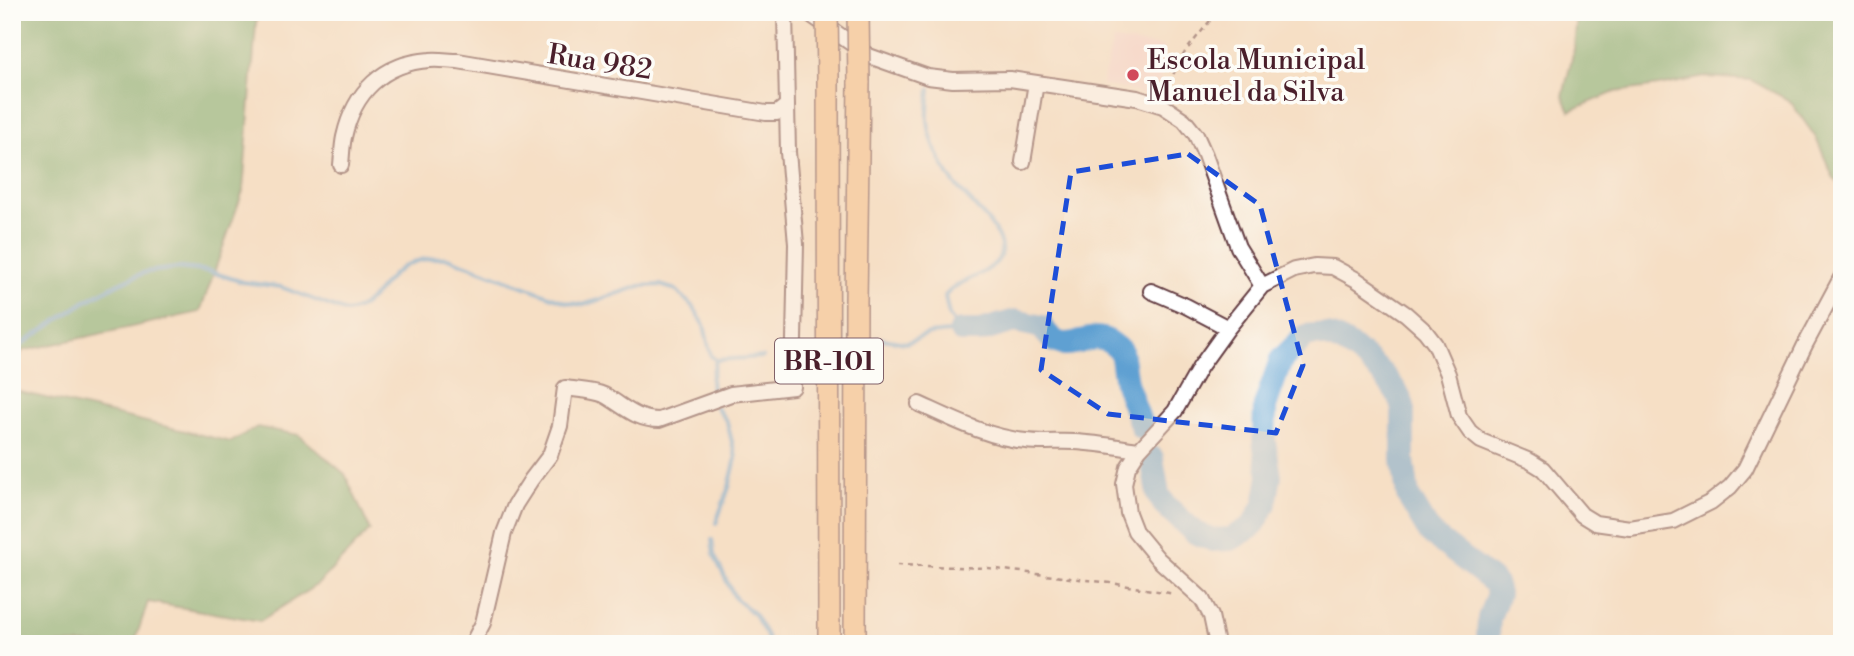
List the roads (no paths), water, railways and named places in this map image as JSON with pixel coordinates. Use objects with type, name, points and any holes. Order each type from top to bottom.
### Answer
[{"type":"highway","name":"BR-101","points":[[827,12],[829,644]]},
{"type":"highway","name":"BR-101","points":[[855,644],[858,12]]},
{"type":"street","points":[[472,644],[483,623],[504,533],[515,505],[550,455],[560,426],[565,388],[603,395],[632,414],[650,420],[731,394],[793,387],[796,244],[786,106],[785,12]]},
{"type":"street","points":[[807,12],[869,56],[928,77],[953,80],[1010,79],[1137,98],[1163,106],[1184,120],[1196,135],[1238,247],[1262,286]]},
{"type":"street","name":"Rua 982","points":[[341,165],[344,138],[356,104],[364,92],[382,74],[402,65],[429,60],[458,61],[766,113],[777,113],[786,106]]},
{"type":"street","points":[[1023,162],[1036,83]]},
{"type":"street","points":[[1217,644],[1211,616],[1202,598],[1158,559],[1135,531],[1128,513],[1124,484],[1128,467],[1139,450],[1175,411],[1200,368],[1262,286],[1294,270],[1314,266],[1333,267],[1357,280],[1406,314],[1435,344],[1448,374],[1459,416],[1470,432],[1481,441],[1543,469],[1581,515],[1595,523],[1630,528],[1673,521],[1712,502],[1730,487],[1745,469],[1792,369],[1842,276]]},
{"type":"street","points":[[1151,291],[1228,328]]},
{"type":"street","points":[[919,404],[1005,437],[1026,441],[1100,444],[1139,450]]},
{"type":"waterway","points":[[930,89],[928,121],[936,150],[949,176],[993,228],[1001,250],[998,260],[992,266],[950,290],[945,296],[949,316],[961,331]]},
{"type":"waterway","points":[[12,351],[86,301],[146,272],[178,268],[208,271],[243,282],[281,287],[346,312],[368,302],[390,277],[402,268],[420,260],[448,258],[566,302],[583,305],[640,286],[660,285],[676,290],[694,308],[704,325],[711,356],[716,360],[763,357]]},
{"type":"waterway","points":[[961,331],[980,331],[1015,321],[1042,327],[1058,343],[1099,338],[1108,341],[1121,351],[1126,383],[1142,428]]},
{"type":"waterway","points":[[877,338],[906,343],[929,334],[960,331]]},
{"type":"waterway","points":[[1152,458],[1158,494],[1164,504],[1194,532],[1213,540],[1231,539],[1253,526],[1265,504],[1270,476],[1264,442],[1265,406],[1281,360],[1305,336],[1322,335],[1345,344],[1381,373],[1391,384],[1403,406],[1403,460],[1408,496],[1430,533],[1495,583],[1498,594],[1489,618],[1490,644]]},
{"type":"waterway","points":[[712,393],[711,380],[716,360]]},
{"type":"waterway","points":[[716,407],[727,422],[736,458],[716,523]]},
{"type":"waterway","points":[[712,540],[714,555],[735,598],[754,614],[767,636],[768,644]]},
{"type":"place","name":"Escola Municipal Manuel da Silva","points":[[1133,75]]}]
